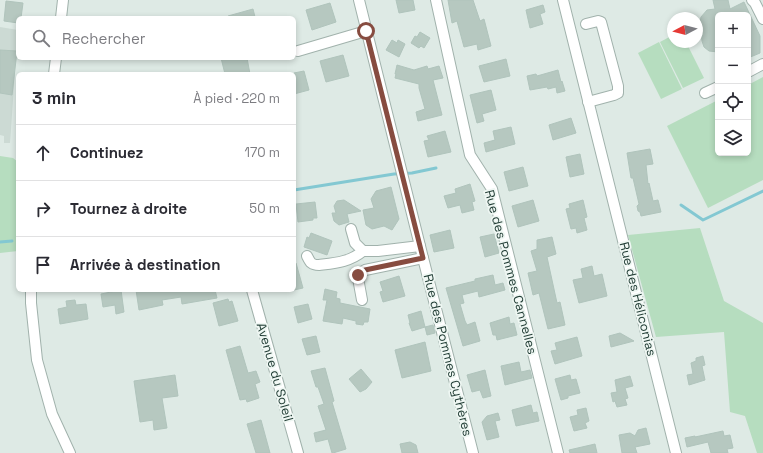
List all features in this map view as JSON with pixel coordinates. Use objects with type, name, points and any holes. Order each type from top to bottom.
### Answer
[{"type":"street","points":[[61,16],[63,0]]},
{"type":"street","name":"Rue des Pommes Cythères","points":[[358,0],[473,453]]},
{"type":"street","name":"Rue des Pommes Cannelles","points":[[436,0],[470,155],[492,189],[558,453]]},
{"type":"street","name":"Rue des Héliconias","points":[[563,0],[676,453]]},
{"type":"street","points":[[752,0],[763,19]]},
{"type":"street","points":[[586,24],[598,21],[601,22],[618,86],[618,93],[614,96],[588,102]]},
{"type":"street","points":[[298,51],[366,31]]},
{"type":"street","points":[[54,72],[56,60]]},
{"type":"street","points":[[751,70],[763,64]]},
{"type":"street","points":[[705,93],[715,88]]},
{"type":"street","points":[[351,229],[355,243],[363,251]]},
{"type":"street","points":[[307,256],[310,263],[319,265],[347,261],[356,257],[363,251],[378,251],[420,246]]},
{"type":"street","points":[[362,300],[358,278],[358,275],[361,272],[423,258]]},
{"type":"street","points":[[31,292],[37,360],[52,414],[70,453]]},
{"type":"street","name":"Avenue du Soleil","points":[[253,292],[298,453]]},
{"type":"shaded area","points":[[0,27],[16,30],[16,57],[10,143],[4,143],[4,136],[0,135]]},
{"type":"green space","points":[[667,38],[667,48],[689,48],[704,78],[683,88],[660,42]]},
{"type":"green space","points":[[659,42],[682,89],[661,99],[638,53]]},
{"type":"green space","points":[[763,77],[763,180],[708,208],[667,126],[715,102],[715,156],[751,156],[751,83]]},
{"type":"green space","points":[[0,156],[13,158],[16,160],[16,251],[0,253]]},
{"type":"green space","points":[[700,228],[724,301],[763,323],[763,453],[757,453],[745,416],[730,412],[724,332],[656,337],[628,235]]},
{"type":"building","points":[[396,0],[413,0],[415,10],[399,13]]},
{"type":"building","points":[[448,0],[473,0],[480,21],[484,19],[491,46],[478,50],[477,44],[464,47],[457,21],[452,23]]},
{"type":"building","points":[[713,0],[728,0],[730,9],[744,2],[749,12],[715,12],[715,52],[709,51],[703,44],[703,15],[707,10],[715,9]]},
{"type":"building","points":[[6,1],[23,3],[21,16],[16,16],[16,23],[4,21]]},
{"type":"building","points":[[330,3],[336,22],[312,30],[306,10]]},
{"type":"building","points":[[543,5],[545,12],[540,14],[543,24],[530,28],[526,10]]},
{"type":"building","points":[[253,9],[255,16],[228,16]]},
{"type":"building","points":[[751,17],[760,36],[760,53],[751,57]]},
{"type":"building","points":[[420,32],[430,38],[424,48],[421,46],[419,48],[411,43],[415,36],[417,37]]},
{"type":"building","points":[[392,40],[397,43],[398,40],[405,44],[399,57],[386,50]]},
{"type":"building","points":[[0,50],[16,51],[12,95],[0,93]]},
{"type":"building","points":[[343,55],[349,76],[326,82],[320,61]]},
{"type":"building","points":[[506,59],[510,76],[484,82],[479,66]]},
{"type":"building","points":[[222,60],[247,60],[250,72],[224,72]]},
{"type":"building","points":[[397,65],[414,70],[427,66],[428,69],[439,66],[443,78],[433,80],[442,115],[418,121],[416,112],[425,109],[419,84],[395,78]]},
{"type":"building","points":[[558,70],[565,91],[557,93],[556,87],[530,90],[527,76],[536,74],[537,76]]},
{"type":"building","points":[[304,71],[309,90],[296,93],[296,73]]},
{"type":"building","points":[[491,90],[496,110],[482,114],[484,121],[477,123],[470,95]]},
{"type":"building","points":[[571,118],[576,133],[553,140],[549,125]]},
{"type":"building","points":[[511,127],[515,144],[486,152],[484,143],[495,140],[493,131]]},
{"type":"building","points":[[445,131],[451,152],[428,157],[424,141],[429,140],[427,136]]},
{"type":"building","points":[[650,149],[653,164],[646,165],[648,184],[649,183],[653,201],[658,200],[661,212],[641,216],[640,212],[638,211],[637,206],[639,204],[633,178],[631,178],[627,153]]},
{"type":"building","points":[[580,154],[584,174],[570,177],[566,157]]},
{"type":"building","points":[[523,167],[528,186],[509,191],[504,172]]},
{"type":"building","points":[[470,184],[475,201],[472,202],[474,210],[462,213],[460,205],[448,208],[444,196],[456,193],[455,189]]},
{"type":"building","points":[[391,187],[399,219],[392,230],[384,226],[372,229],[366,225],[363,210],[374,208],[371,199],[376,191]]},
{"type":"building","points":[[344,200],[361,211],[347,214],[349,222],[339,225],[334,221],[332,213],[336,213],[334,206],[337,201]]},
{"type":"building","points":[[533,200],[539,221],[518,227],[512,206]]},
{"type":"building","points":[[583,200],[587,217],[584,218],[587,230],[577,233],[576,228],[571,229],[566,209],[570,208],[569,204]]},
{"type":"building","points":[[315,202],[317,218],[298,222],[296,204]]},
{"type":"building","points":[[450,230],[454,248],[434,252],[430,235]]},
{"type":"building","points":[[311,233],[332,241],[327,255],[304,247],[307,237],[309,238]]},
{"type":"building","points":[[494,234],[499,253],[485,257],[480,237]]},
{"type":"building","points":[[552,237],[556,254],[547,257],[557,303],[560,302],[565,325],[548,329],[539,293],[533,295],[528,273],[537,271],[531,251],[537,249],[537,240]]},
{"type":"building","points":[[296,263],[303,288],[296,290]]},
{"type":"building","points":[[592,266],[594,276],[602,274],[607,296],[579,303],[573,280],[583,278],[581,269]]},
{"type":"building","points":[[493,275],[495,285],[503,283],[505,290],[479,297],[478,291],[462,295],[464,303],[460,304],[465,321],[467,325],[475,322],[480,341],[463,346],[446,288]]},
{"type":"building","points":[[399,276],[405,296],[383,302],[380,292],[383,291],[380,282]]},
{"type":"building","points":[[325,289],[337,292],[336,298],[340,299],[340,303],[370,309],[368,322],[364,322],[363,325],[356,324],[356,321],[343,318],[342,324],[323,321],[327,300],[323,300]]},
{"type":"building","points":[[121,292],[124,312],[116,314],[115,305],[103,307],[101,294]]},
{"type":"building","points":[[136,292],[216,292],[217,298],[182,304],[181,297],[162,300],[163,305],[139,310]]},
{"type":"building","points":[[228,299],[229,302],[232,301],[238,321],[219,326],[213,303]]},
{"type":"building","points":[[75,300],[76,305],[86,304],[88,319],[60,324],[58,309],[67,307],[66,301]]},
{"type":"building","points":[[308,304],[312,319],[298,323],[294,307]]},
{"type":"building","points":[[421,311],[425,327],[412,331],[408,315]]},
{"type":"building","points":[[509,317],[510,324],[514,323],[517,335],[497,340],[496,335],[493,335],[490,323]]},
{"type":"building","points":[[433,325],[435,333],[427,335],[425,327]]},
{"type":"building","points":[[620,333],[634,341],[611,347],[609,336]]},
{"type":"building","points":[[316,336],[320,352],[307,355],[302,339]]},
{"type":"building","points":[[577,337],[582,356],[555,364],[551,351],[557,350],[555,343]]},
{"type":"building","points":[[425,342],[431,371],[402,378],[395,350]]},
{"type":"building","points":[[240,346],[248,373],[256,371],[260,382],[255,384],[259,398],[247,402],[246,399],[240,400],[226,350]]},
{"type":"building","points":[[703,356],[705,365],[702,366],[705,380],[689,385],[687,375],[693,374],[691,363],[696,361],[696,358]]},
{"type":"building","points":[[519,362],[521,372],[530,370],[532,378],[505,385],[501,366]]},
{"type":"building","points":[[325,368],[334,401],[332,402],[346,449],[333,453],[328,439],[316,442],[314,433],[326,430],[318,406],[324,404],[318,387],[316,387],[311,371]]},
{"type":"building","points":[[361,369],[372,382],[366,389],[360,392],[349,379]]},
{"type":"building","points":[[485,370],[491,396],[483,398],[480,390],[472,392],[467,375]]},
{"type":"building","points":[[175,375],[178,396],[162,398],[167,428],[154,430],[153,420],[140,422],[134,381]]},
{"type":"building","points":[[570,375],[571,380],[576,379],[580,393],[568,396],[568,398],[561,400],[555,379]]},
{"type":"building","points":[[630,376],[633,386],[625,388],[628,398],[625,399],[627,405],[617,407],[615,401],[613,402],[611,393],[617,392],[615,380]]},
{"type":"building","points":[[531,405],[533,413],[537,412],[539,421],[516,426],[512,410]]},
{"type":"building","points":[[586,408],[589,421],[585,423],[587,428],[574,431],[570,417],[578,415],[577,410]]},
{"type":"building","points":[[498,413],[500,420],[495,421],[499,437],[487,440],[482,422],[487,416]]},
{"type":"building","points":[[261,420],[270,453],[256,453],[247,424]]},
{"type":"building","points":[[646,428],[650,444],[635,447],[637,453],[622,453],[619,435],[630,433],[635,436],[638,430]]},
{"type":"building","points":[[723,431],[724,436],[730,435],[733,448],[727,449],[728,453],[711,453],[708,442],[687,447],[685,438]]},
{"type":"building","points":[[410,442],[416,445],[418,453],[402,453],[400,444]]},
{"type":"building","points":[[595,444],[597,453],[570,453],[569,450]]},
{"type":"waterway","points":[[296,190],[394,174],[412,173],[436,168]]},
{"type":"waterway","points":[[681,205],[703,220],[763,191]]},
{"type":"waterway","points":[[0,242],[12,241]]},
{"type":"route","points":[[358,275],[365,270],[423,258],[366,31]]}]
